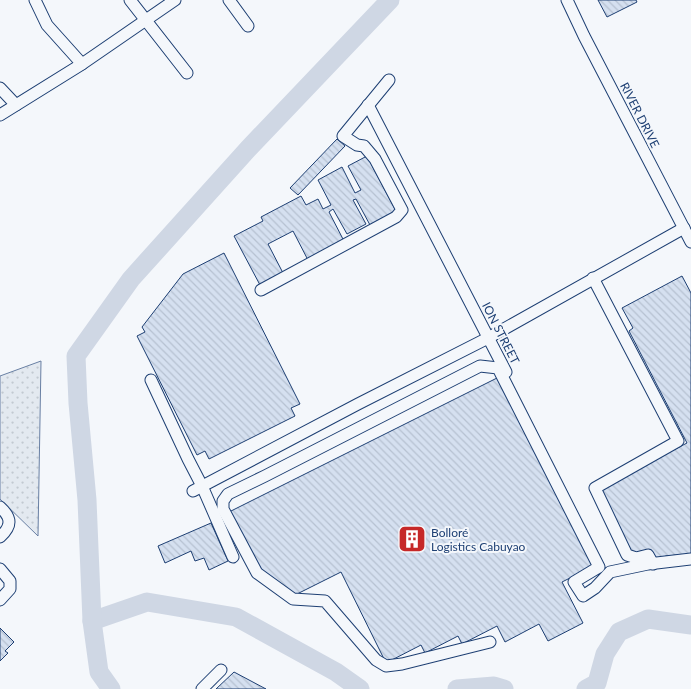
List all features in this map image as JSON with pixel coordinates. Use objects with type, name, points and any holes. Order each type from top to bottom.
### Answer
[{"type":"street","points":[[35,0],[47,25],[82,64]]},
{"type":"street","points":[[130,0],[187,73]]},
{"type":"street","points":[[0,115],[82,64],[176,0]]},
{"type":"street","points":[[229,0],[248,26]]},
{"type":"street","name":"RIVER DRIVE","points":[[567,0],[691,242]]},
{"type":"street","points":[[261,290],[396,217],[402,210],[375,159],[364,146],[357,145],[343,136],[389,80]]},
{"type":"street","points":[[0,88],[16,105]]},
{"type":"street","name":"ION STREET","points":[[368,105],[610,572]]},
{"type":"street","points":[[198,488],[488,338],[684,228]]},
{"type":"street","points":[[593,278],[678,441],[595,488],[627,555],[636,558],[648,555],[650,564]]},
{"type":"street","points":[[490,642],[402,664],[386,666],[376,660],[325,601],[293,599],[257,573],[223,509],[223,501],[228,494],[480,366],[498,368],[599,567],[574,582],[583,596],[595,588],[610,572],[650,564],[691,559]]},
{"type":"street","points":[[151,380],[188,459],[198,488],[233,557]]},
{"type":"street","points":[[358,404],[369,423]]},
{"type":"street","points":[[0,507],[8,514],[9,521],[7,530],[0,537]]},
{"type":"street","points":[[0,569],[10,581],[10,590],[0,600]]},
{"type":"street","points":[[202,689],[221,670]]},
{"type":"shaded area","points":[[41,361],[38,536],[0,499],[0,376]]},
{"type":"building","points":[[598,0],[636,0],[637,2],[607,17]]},
{"type":"building","points":[[337,139],[345,146],[298,195],[290,188]]},
{"type":"building","points":[[367,156],[396,211],[370,225],[356,199],[353,200],[366,224],[347,234],[333,209],[329,212],[345,243],[309,262],[293,231],[268,244],[283,273],[260,285],[234,236],[263,221],[261,217],[301,196],[306,205],[318,199],[323,209],[331,205],[318,180],[342,167],[355,193],[361,190],[348,166]]},
{"type":"building","points":[[224,253],[300,404],[291,408],[295,416],[209,459],[205,451],[197,455],[137,336],[145,332],[142,327],[183,274]]},
{"type":"building","points":[[682,276],[691,293],[691,554],[666,556],[655,561],[649,550],[637,555],[629,549],[598,489],[687,443],[629,331],[633,328],[622,308]]},
{"type":"building","name":"Bolloré Logistics Cabuyao","points":[[499,377],[594,566],[562,582],[583,623],[548,641],[539,624],[505,642],[497,626],[462,644],[458,636],[425,653],[421,645],[386,663],[341,572],[295,595],[256,566],[229,512]]},
{"type":"building","points":[[211,523],[228,561],[209,570],[204,558],[195,561],[191,551],[165,563],[158,546]]},
{"type":"building","points":[[0,628],[14,642],[5,651],[8,653],[0,661]]},
{"type":"building","points":[[234,672],[266,689],[216,689]]},
{"type":"waterway","points":[[111,689],[99,672],[92,621],[87,500],[78,403],[76,356],[131,279],[248,149],[390,0]]},
{"type":"waterway","points":[[92,621],[147,602],[236,617],[336,672],[360,689]]},
{"type":"waterway","points":[[586,689],[597,683],[605,654],[619,632],[648,619],[691,625]]},
{"type":"waterway","points":[[457,689],[494,686],[504,689]]},
{"type":"place","name":"Bolloré Logistics Cabuyao","points":[[412,539]]}]
